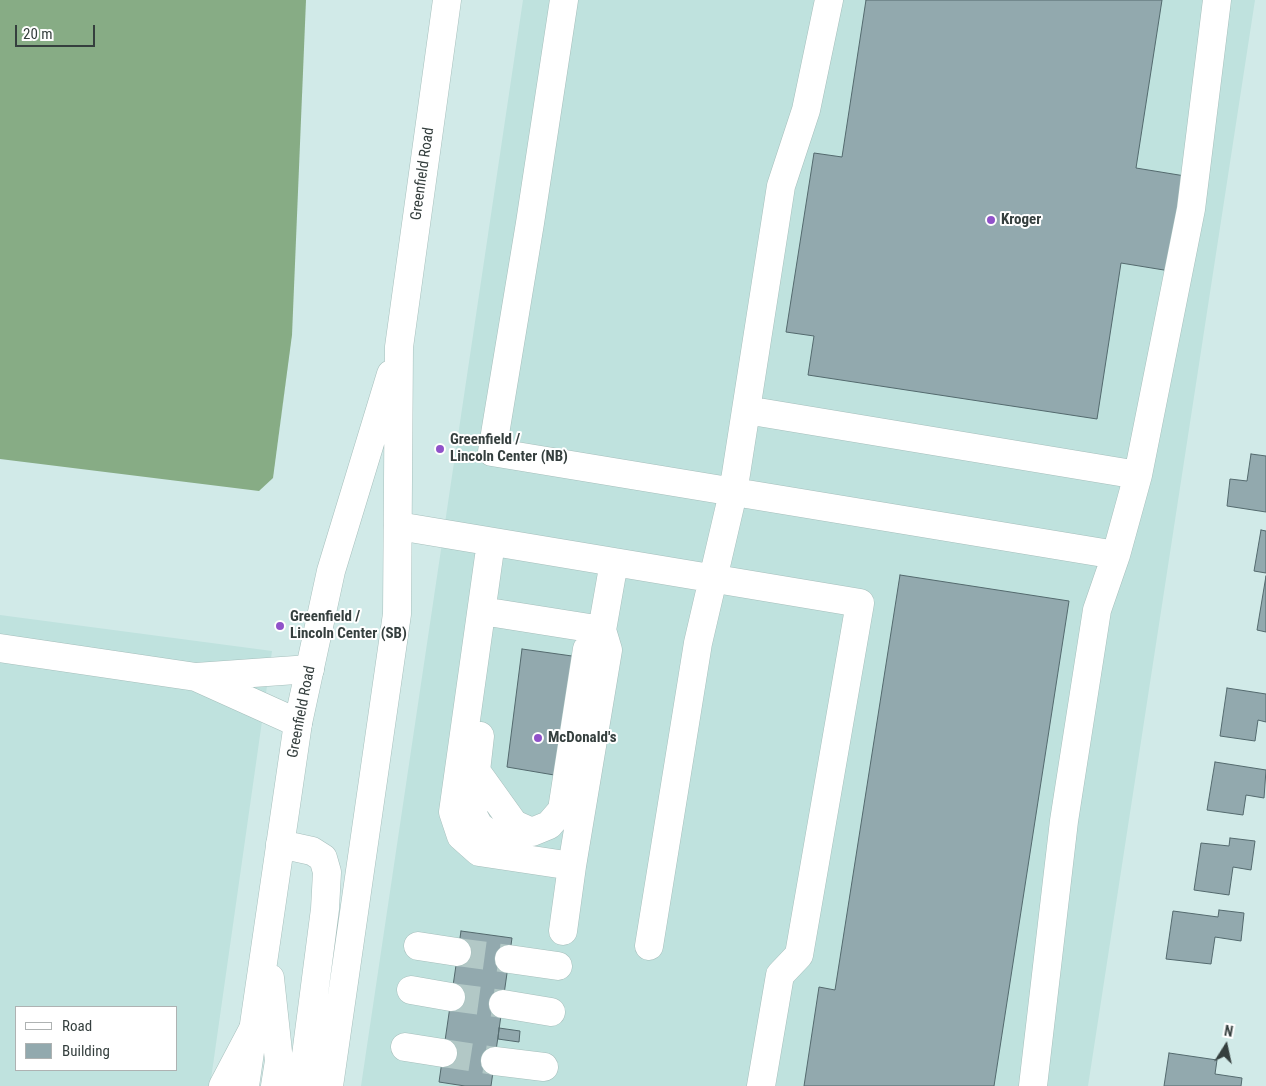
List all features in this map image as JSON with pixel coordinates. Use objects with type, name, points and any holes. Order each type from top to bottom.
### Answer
[{"type":"main road","name":"Greenfield Road","points":[[329,1086],[397,614],[399,347],[447,0]]},
{"type":"main road","points":[[564,0],[530,223],[492,452],[1116,555]]},
{"type":"main road","points":[[649,946],[698,642],[733,493],[781,186],[806,110],[829,0]]},
{"type":"main road","points":[[1032,1086],[1064,821],[1096,620],[1138,475],[1191,209],[1217,0]]},
{"type":"main road","name":"Greenfield Road","points":[[245,1086],[298,723],[331,571],[399,347]]},
{"type":"main road","points":[[746,410],[1138,475]]},
{"type":"main road","points":[[398,526],[712,577],[860,604],[800,955],[780,975],[761,1086]]},
{"type":"main road","points":[[491,542],[453,812],[461,836],[479,852],[572,866]]},
{"type":"main road","points":[[472,684],[482,720],[476,771],[514,824],[532,832],[549,825],[562,810],[588,649],[602,630],[614,562]]},
{"type":"main road","points":[[482,611],[602,630]]},
{"type":"main road","points":[[563,932],[572,866],[608,650],[602,630]]},
{"type":"main road","points":[[0,648],[196,677],[310,669]]},
{"type":"main road","points":[[196,677],[298,723]]},
{"type":"main road","points":[[280,844],[317,854],[323,858],[328,872],[302,1086]]},
{"type":"main road","points":[[266,944],[279,1061],[275,1086]]},
{"type":"main road","points":[[418,946],[457,952]]},
{"type":"main road","points":[[509,959],[558,966]]},
{"type":"main road","points":[[411,990],[451,996]]},
{"type":"main road","points":[[503,1004],[552,1012]]},
{"type":"main road","points":[[223,1086],[252,1031]]},
{"type":"main road","points":[[405,1047],[443,1053]]},
{"type":"main road","points":[[495,1061],[544,1067]]},
{"type":"shaded area","points":[[523,0],[1255,0],[1088,1086],[361,1086]]},
{"type":"shaded area","points":[[0,615],[272,651],[210,1086],[0,1086]]},
{"type":"green space","points":[[0,0],[306,0],[292,335],[273,478],[259,491],[0,459]]},
{"type":"building","name":"Kroger","points":[[866,0],[1162,0],[1136,168],[1185,176],[1170,271],[1121,263],[1097,419],[808,375],[814,336],[786,332],[814,153],[842,157]]},
{"type":"building","points":[[1251,454],[1266,456],[1266,512],[1227,506],[1230,479],[1247,481]]},
{"type":"building","points":[[1261,530],[1266,531],[1266,573],[1254,571]]},
{"type":"building","points":[[900,575],[1069,601],[994,1086],[804,1086],[819,987],[835,990]]},
{"type":"building","points":[[1266,576],[1266,632],[1257,630]]},
{"type":"building","name":"McDonald's","points":[[522,649],[572,656],[560,776],[507,767]]},
{"type":"building","points":[[1227,688],[1266,694],[1266,722],[1258,720],[1255,741],[1220,736]]},
{"type":"building","points":[[1215,762],[1266,770],[1264,798],[1246,795],[1243,815],[1207,810]]},
{"type":"building","points":[[1230,838],[1255,841],[1251,870],[1233,867],[1229,895],[1194,890],[1201,843],[1229,846]]},
{"type":"building","points":[[1219,910],[1244,913],[1241,941],[1215,937],[1211,964],[1166,959],[1173,911],[1218,917]]},
{"type":"building","points":[[461,931],[512,938],[491,1086],[465,1086],[439,1082]]},
{"type":"building","points":[[499,1028],[520,1031],[519,1042],[498,1039]]},
{"type":"building","points":[[1169,1053],[1217,1060],[1215,1074],[1242,1078],[1241,1086],[1164,1086]]},
{"type":"tunnel","points":[[457,952],[509,959]]},
{"type":"tunnel","points":[[451,997],[503,1004]]},
{"type":"tunnel","points":[[443,1053],[495,1061]]},
{"type":"place","name":"Kroger","points":[[991,220]]},
{"type":"place","name":"Greenfield / Lincoln Center (NB)","points":[[440,449]]},
{"type":"place","name":"Greenfield / Lincoln Center (SB)","points":[[280,626]]},
{"type":"place","name":"McDonald's","points":[[538,738]]}]
